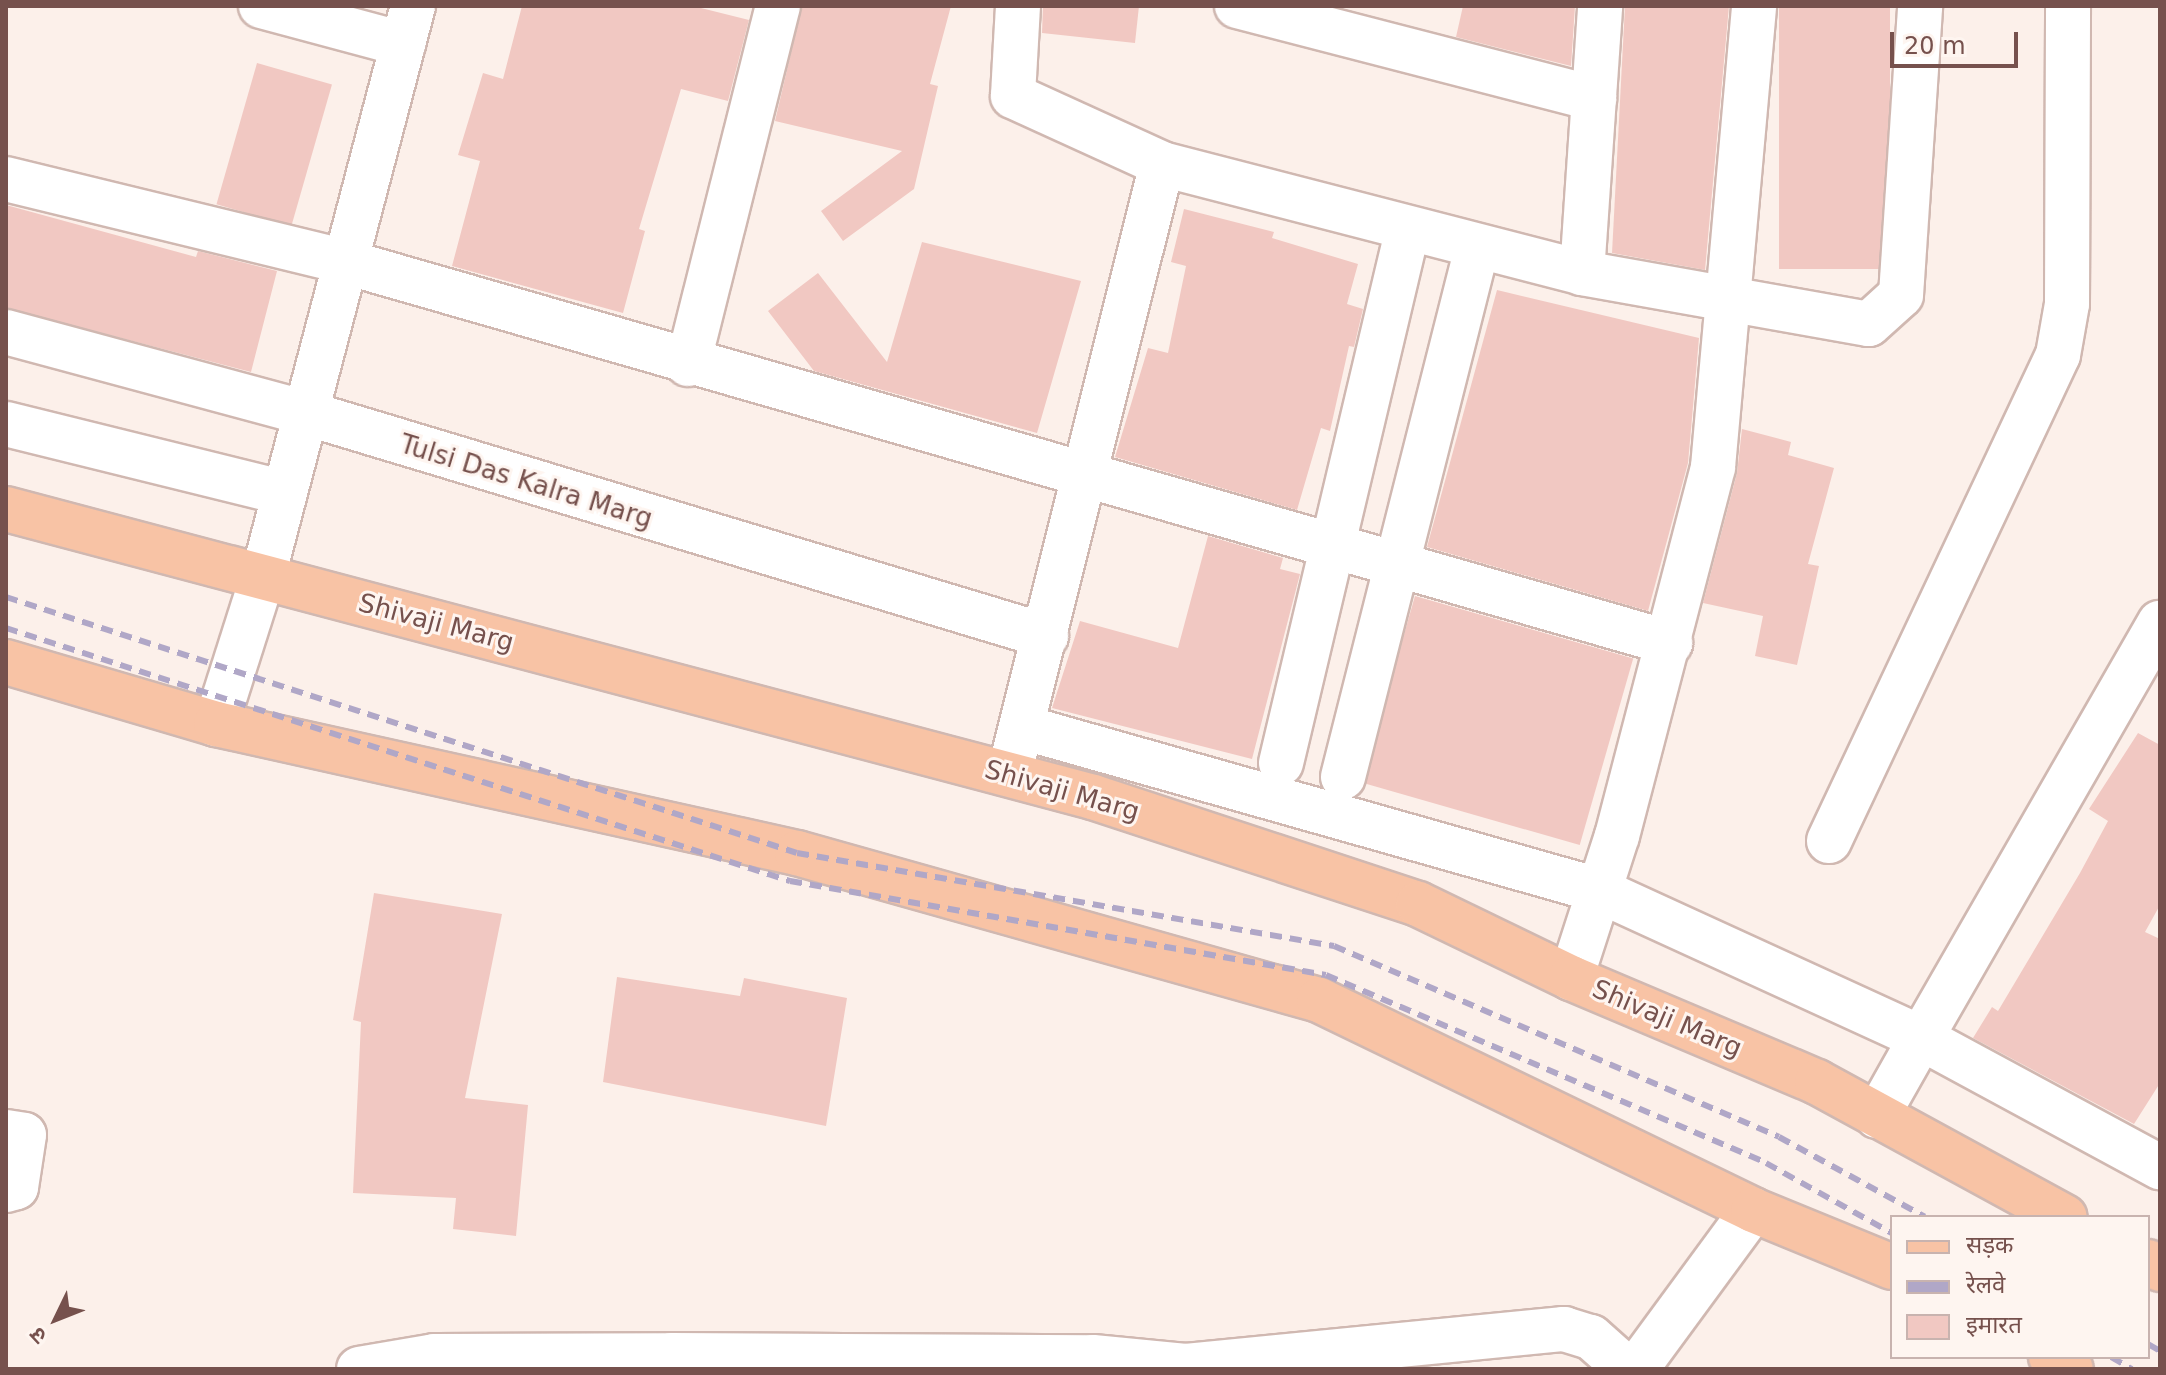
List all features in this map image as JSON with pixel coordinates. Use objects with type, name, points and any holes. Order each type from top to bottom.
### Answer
[{"type":"main road","name":"Shivaji Marg","points":[[6,509],[1009,775],[1418,904],[1571,978],[1817,1082],[2061,1215]]},
{"type":"main road","points":[[6,662],[216,724],[797,853],[1319,1000],[1753,1210],[1890,1266]]},
{"type":"street","points":[[216,724],[263,576],[408,25],[261,6]]},
{"type":"street","points":[[688,364],[778,6]]},
{"type":"street","points":[[1018,6],[1013,96],[1162,164],[1407,232],[1582,273],[1869,324],[1895,306],[1920,6]]},
{"type":"street","points":[[1237,6],[1594,98]]},
{"type":"street","points":[[1582,273],[1600,6]]},
{"type":"street","points":[[1571,978],[1670,643],[1713,467],[1754,6]]},
{"type":"street","points":[[1829,841],[2058,355],[2067,304],[2068,6]]},
{"type":"street","points":[[1009,775],[1086,479],[1162,164]]},
{"type":"street","points":[[6,179],[346,262],[1086,479],[1670,643]]},
{"type":"street","points":[[1281,763],[1336,550],[1407,232]]},
{"type":"street","points":[[1343,777],[1392,565],[1477,248]]},
{"type":"street","name":"Tulsi Das Kalra Marg","points":[[6,332],[306,413],[1046,636]]},
{"type":"street","points":[[6,424],[285,493]]},
{"type":"street","points":[[1877,1116],[2160,623]]},
{"type":"street","points":[[1022,727],[1598,890],[1921,1038],[2160,1167]]},
{"type":"street","points":[[6,1132],[24,1135],[16,1187],[6,1190]]},
{"type":"street","points":[[1636,1369],[1753,1210]]},
{"type":"street","points":[[359,1369],[434,1356],[655,1355],[1093,1357],[1186,1366],[1564,1329],[1591,1337],[1627,1369]]},
{"type":"building","points":[[522,6],[693,6],[749,20],[728,101],[681,89],[639,229],[645,231],[623,313],[452,266],[480,161],[458,155],[483,73],[503,79]]},
{"type":"building","points":[[802,6],[951,6],[930,84],[938,86],[914,189],[843,241],[821,211],[902,151],[775,121]]},
{"type":"building","points":[[1043,6],[1139,6],[1135,43],[1042,33]]},
{"type":"building","points":[[1463,6],[1575,6],[1571,66],[1456,37]]},
{"type":"building","points":[[1625,6],[1729,6],[1705,270],[1612,253]]},
{"type":"building","points":[[1779,6],[1890,6],[1890,269],[1779,269]]},
{"type":"building","points":[[257,63],[332,84],[291,226],[216,204]]},
{"type":"building","points":[[6,205],[196,257],[198,251],[277,271],[251,372],[6,308]]},
{"type":"building","points":[[1184,209],[1274,232],[1272,238],[1358,264],[1347,304],[1363,309],[1354,347],[1349,346],[1330,431],[1321,428],[1297,510],[1115,457],[1148,348],[1168,353],[1186,266],[1171,262]]},
{"type":"building","points":[[922,242],[1081,281],[1037,433],[814,371],[768,311],[818,273],[887,362]]},
{"type":"building","points":[[1497,290],[1699,338],[1688,463],[1648,611],[1427,547]]},
{"type":"building","points":[[1742,429],[1791,442],[1788,455],[1834,468],[1808,564],[1819,566],[1797,665],[1755,656],[1763,616],[1703,603],[1737,473]]},
{"type":"building","points":[[1208,536],[1283,558],[1280,569],[1300,574],[1252,759],[1052,708],[1080,621],[1178,648]]},
{"type":"building","points":[[1415,596],[1633,659],[1580,845],[1362,782]]},
{"type":"building","points":[[2138,733],[2160,745],[2160,905],[2145,932],[2160,939],[2160,1083],[2134,1124],[1973,1038],[1992,1007],[1998,1011],[2080,873],[2108,821],[2089,809]]},
{"type":"building","points":[[374,893],[502,914],[465,1098],[528,1105],[516,1236],[453,1229],[456,1198],[353,1193],[361,1022],[353,1020]]},
{"type":"building","points":[[617,977],[740,996],[744,978],[847,998],[826,1126],[603,1082]]},
{"type":"railway","points":[[6,597],[797,853],[1334,946],[1779,1137],[1921,1215]]},
{"type":"railway","points":[[6,628],[790,881],[1326,975],[1766,1163],[1890,1232]]},
{"type":"railway","points":[[2150,1345],[2160,1351]]},
{"type":"railway","points":[[2114,1359],[2132,1369]]}]
